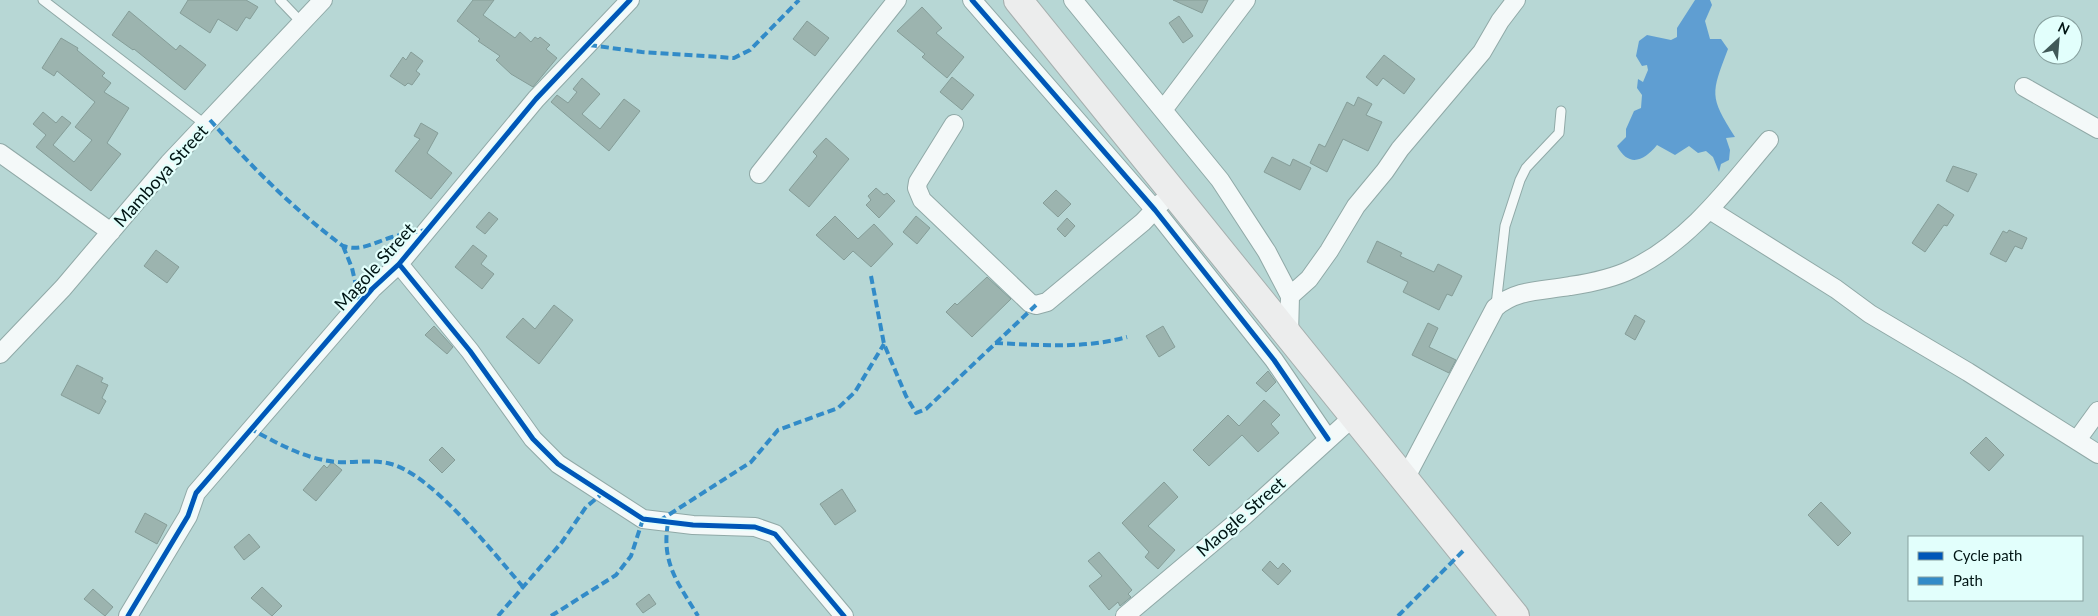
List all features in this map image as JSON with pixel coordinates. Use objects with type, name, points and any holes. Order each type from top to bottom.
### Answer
[{"type":"highway","points":[[1018,0],[1515,616]]},
{"type":"street","name":"Mamboya Street","points":[[0,354],[63,288],[169,162],[323,0]]},
{"type":"street","name":"Magole Street","points":[[128,616],[188,516],[196,493],[372,289],[399,264],[536,99],[630,0]]},
{"type":"street","points":[[759,174],[897,0]]},
{"type":"street","points":[[972,0],[1155,210],[1274,360],[1328,439]]},
{"type":"street","points":[[1072,0],[1220,180],[1267,252],[1290,296],[1289,335]]},
{"type":"street","points":[[1163,110],[1246,0]]},
{"type":"street","points":[[1290,296],[1308,279],[1329,251],[1356,206],[1385,171],[1400,148],[1482,52],[1500,21],[1516,0]]},
{"type":"street","points":[[2024,87],[2098,129]]},
{"type":"street","points":[[954,124],[918,182],[917,188],[922,200],[1030,303],[1036,305],[1047,302],[1129,234],[1173,191]]},
{"type":"street","points":[[1405,479],[1495,308],[1505,299],[1533,290],[1570,286],[1632,269],[1667,247],[1710,210],[1769,140]]},
{"type":"street","points":[[0,153],[111,232]]},
{"type":"street","points":[[1710,210],[1836,289],[1870,314],[1968,372],[2098,454]]},
{"type":"street","points":[[399,264],[470,351],[533,439],[558,464],[643,519],[693,525],[755,527],[775,534],[843,616]]},
{"type":"street","points":[[2077,440],[2098,411]]},
{"type":"street","name":"Maogle Street","points":[[1125,616],[1244,516],[1354,416]]},
{"type":"lane","points":[[43,0],[206,125]]},
{"type":"lane","points":[[280,0],[301,22]]},
{"type":"lane","points":[[1495,308],[1505,226],[1515,194],[1526,168],[1560,133],[1561,111]]},
{"type":"water","points":[[1695,0],[1710,0],[1712,5],[1705,21],[1710,39],[1721,39],[1728,49],[1718,76],[1715,94],[1721,112],[1735,137],[1726,138],[1730,150],[1729,160],[1721,164],[1719,172],[1713,157],[1706,151],[1698,153],[1689,146],[1675,155],[1657,145],[1642,158],[1632,160],[1626,157],[1617,146],[1626,137],[1626,129],[1634,111],[1641,108],[1642,95],[1637,88],[1638,79],[1643,82],[1648,70],[1647,65],[1642,66],[1636,56],[1639,41],[1647,35],[1671,40],[1677,37],[1677,28]]},
{"type":"building","points":[[188,0],[246,0],[258,7],[250,19],[246,17],[237,31],[218,19],[210,33],[180,13]]},
{"type":"building","points":[[473,0],[494,0],[483,15],[515,38],[520,32],[531,42],[535,37],[538,39],[540,37],[550,45],[546,49],[557,58],[533,87],[511,74],[496,60],[500,56],[478,41],[480,39],[457,21]]},
{"type":"building","points":[[1173,0],[1208,0],[1202,13]]},
{"type":"building","points":[[922,7],[942,28],[936,33],[964,57],[947,78],[922,57],[925,54],[897,31]]},
{"type":"building","points":[[129,11],[176,50],[180,45],[206,65],[185,90],[134,49],[112,35]]},
{"type":"building","points":[[1179,16],[1193,36],[1183,43],[1169,23]]},
{"type":"building","points":[[807,21],[829,38],[815,56],[793,39]]},
{"type":"building","points":[[61,38],[78,48],[77,50],[105,73],[102,76],[111,83],[104,92],[129,108],[107,143],[121,154],[91,191],[36,147],[46,135],[33,124],[43,112],[56,123],[62,116],[71,123],[53,145],[74,162],[92,140],[75,127],[95,102],[57,71],[54,76],[42,68]]},
{"type":"building","points":[[411,52],[423,61],[416,71],[420,74],[412,85],[408,83],[405,86],[390,76],[403,57],[406,60]]},
{"type":"building","points":[[1384,55],[1415,79],[1404,94],[1383,78],[1377,86],[1366,77]]},
{"type":"building","points":[[952,77],[974,95],[962,110],[940,92]]},
{"type":"building","points":[[582,78],[600,94],[582,114],[600,129],[624,99],[640,111],[609,151],[551,102],[557,95],[568,103],[577,92],[573,89]]},
{"type":"building","points":[[1358,97],[1372,104],[1366,115],[1382,122],[1368,151],[1343,139],[1327,172],[1310,163],[1319,144],[1325,147],[1347,102],[1354,106]]},
{"type":"building","points":[[421,123],[438,133],[427,153],[452,173],[431,199],[395,171],[420,139],[414,136]]},
{"type":"building","points":[[826,138],[849,159],[809,207],[789,190],[817,156],[813,152]]},
{"type":"building","points":[[1272,157],[1290,166],[1293,159],[1311,168],[1300,190],[1264,172]]},
{"type":"building","points":[[1953,166],[1977,174],[1968,192],[1946,181]]},
{"type":"building","points":[[876,188],[884,195],[887,193],[895,201],[879,218],[866,205],[871,200],[868,196]]},
{"type":"building","points":[[1056,190],[1071,204],[1058,217],[1043,203]]},
{"type":"building","points":[[1938,204],[1954,215],[1947,226],[1944,225],[1925,252],[1912,243]]},
{"type":"building","points":[[489,212],[498,219],[485,234],[476,227]]},
{"type":"building","points":[[835,216],[858,239],[874,224],[893,244],[871,267],[853,251],[844,260],[816,235]]},
{"type":"building","points":[[916,216],[930,228],[917,244],[903,232]]},
{"type":"building","points":[[1067,218],[1075,226],[1065,237],[1057,229]]},
{"type":"building","points":[[2009,230],[2027,238],[2022,249],[2015,246],[2006,262],[1990,254],[2003,231],[2007,233]]},
{"type":"building","points":[[1377,241],[1402,253],[1400,256],[1434,272],[1438,264],[1462,276],[1452,296],[1447,294],[1439,310],[1403,292],[1408,282],[1367,262]]},
{"type":"building","points":[[473,245],[487,256],[481,264],[494,274],[482,289],[455,267]]},
{"type":"building","points":[[156,250],[179,267],[167,283],[144,266]]},
{"type":"building","points":[[987,277],[1011,299],[972,337],[946,312],[955,303],[957,305]]},
{"type":"building","points":[[554,305],[573,320],[539,364],[506,337],[523,318],[535,329]]},
{"type":"building","points":[[1635,315],[1645,321],[1635,340],[1625,334]]},
{"type":"building","points":[[1428,323],[1438,328],[1429,347],[1456,360],[1449,373],[1412,355]]},
{"type":"building","points":[[434,326],[453,347],[447,354],[425,335]]},
{"type":"building","points":[[1163,326],[1175,347],[1159,357],[1146,336]]},
{"type":"building","points":[[77,365],[103,378],[101,382],[108,385],[102,398],[106,401],[99,414],[61,395]]},
{"type":"building","points":[[1268,371],[1276,382],[1266,392],[1256,383]]},
{"type":"building","points":[[1264,400],[1280,415],[1271,424],[1279,433],[1258,452],[1242,435],[1209,466],[1193,450],[1228,415],[1239,426]]},
{"type":"building","points":[[1986,437],[2004,455],[1989,471],[1970,453]]},
{"type":"building","points":[[442,447],[455,460],[442,473],[429,460]]},
{"type":"building","points":[[332,462],[342,470],[316,501],[303,490],[324,465],[327,468]]},
{"type":"building","points":[[1164,482],[1178,497],[1148,526],[1175,550],[1158,569],[1145,557],[1149,552],[1122,523]]},
{"type":"building","points":[[842,489],[856,511],[835,525],[820,504]]},
{"type":"building","points":[[1821,502],[1851,533],[1838,546],[1808,515]]},
{"type":"building","points":[[145,513],[167,525],[157,544],[135,532]]},
{"type":"building","points":[[249,534],[260,547],[244,560],[234,547]]},
{"type":"building","points":[[1099,552],[1132,590],[1128,594],[1131,597],[1120,606],[1118,602],[1109,610],[1089,586],[1102,576],[1088,561]]},
{"type":"building","points":[[1270,561],[1278,569],[1283,563],[1291,571],[1278,585],[1262,570]]},
{"type":"building","points":[[262,587],[282,606],[272,616],[251,598]]},
{"type":"building","points":[[93,589],[113,607],[105,616],[84,599]]},
{"type":"building","points":[[649,594],[656,604],[643,613],[636,604]]},
{"type":"marked path","points":[[589,45],[642,52],[734,58],[750,50],[799,0]]},
{"type":"marked path","points":[[210,120],[273,186],[343,246],[350,248],[368,246],[392,237],[427,230]]},
{"type":"marked path","points":[[343,246],[352,268],[360,303]]},
{"type":"marked path","points":[[871,276],[884,344],[906,396],[916,413],[926,409],[1036,305]]},
{"type":"marked path","points":[[995,343],[1078,345],[1127,337]]},
{"type":"marked path","points":[[659,521],[751,462],[778,430],[838,408],[855,392],[884,344]]},
{"type":"marked path","points":[[249,428],[292,450],[326,461],[371,461],[391,464],[408,471],[444,499],[462,517],[524,588]]},
{"type":"marked path","points":[[498,616],[562,542],[586,507],[603,493]]},
{"type":"marked path","points":[[551,616],[616,575],[631,556],[643,519]]},
{"type":"marked path","points":[[668,523],[666,537],[669,561],[678,583],[698,616]]},
{"type":"marked path","points":[[1398,616],[1463,551]]},
{"type":"cycle path","points":[[128,616],[188,516],[196,493],[372,289],[399,264],[536,99],[630,0]]},
{"type":"cycle path","points":[[972,0],[1155,210],[1274,360],[1328,439]]},
{"type":"cycle path","points":[[399,264],[470,351],[533,439],[558,464],[643,519],[693,525],[755,527],[775,534],[844,616]]}]
